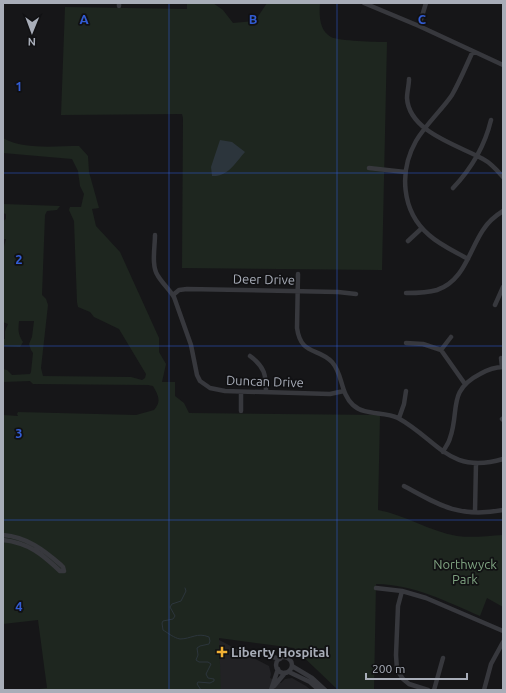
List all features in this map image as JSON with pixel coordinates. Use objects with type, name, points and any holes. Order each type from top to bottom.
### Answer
[{"type":"street","points":[[364,3],[419,26],[503,65]]},
{"type":"street","points":[[419,26],[426,3]]},
{"type":"street","points":[[468,258],[435,240],[422,228],[413,216],[408,204],[405,188],[405,172],[412,151],[421,134],[452,94],[473,51]]},
{"type":"street","points":[[409,79],[407,97],[410,108],[415,117],[426,128],[443,140],[476,156],[494,167],[503,177]]},
{"type":"street","points":[[453,188],[463,177],[476,156],[484,141],[491,120]]},
{"type":"street","points":[[369,168],[405,172]]},
{"type":"street","points":[[406,293],[429,292],[443,288],[460,272],[484,228],[492,218],[503,211]]},
{"type":"street","points":[[408,241],[422,228]]},
{"type":"street","name":"Duncan Drive","points":[[155,235],[155,268],[157,276],[173,295],[189,338],[197,375],[200,381],[210,388],[217,390],[241,392],[330,394],[344,391]]},
{"type":"street","points":[[298,274],[297,328],[301,341],[310,350],[331,360],[338,371],[348,399],[358,409],[389,414],[399,418],[443,452],[460,460],[476,463],[492,462],[503,459]]},
{"type":"street","points":[[495,305],[503,287]]},
{"type":"street","name":"Deer Drive","points":[[173,295],[179,290],[187,289],[338,292],[356,294]]},
{"type":"street","points":[[441,350],[451,337]]},
{"type":"street","points":[[406,344],[423,344],[441,350],[465,384]]},
{"type":"street","points":[[250,356],[262,367],[266,379],[266,392]]},
{"type":"street","points":[[443,452],[450,439],[457,397],[465,384],[486,371],[502,367],[501,358]]},
{"type":"street","points":[[399,418],[404,404],[406,391]]},
{"type":"street","points":[[241,392],[241,411]]},
{"type":"street","points":[[475,512],[476,463]]},
{"type":"street","points":[[404,486],[445,508],[475,512],[503,510]]},
{"type":"street","points":[[3,535],[20,540],[45,551],[63,567],[64,571],[60,571],[34,549],[20,540],[3,540]]},
{"type":"street","points":[[376,588],[402,591],[426,598],[503,631]]},
{"type":"street","points":[[402,591],[398,606],[396,655],[397,670],[403,679],[409,684],[428,690]]},
{"type":"street","points":[[484,690],[491,664],[503,642]]},
{"type":"street","points":[[291,653],[292,666],[271,690],[277,668],[277,662],[291,653]]},
{"type":"street","points":[[291,660],[282,658],[272,659],[280,672],[287,672],[310,682],[319,690]]},
{"type":"street","points":[[434,690],[443,658]]},
{"type":"street","points":[[292,666],[312,678],[325,690]]},
{"type":"shaded area","points":[[220,140],[232,142],[245,152],[227,172],[218,176],[212,176],[211,167]]},
{"type":"shaded area","name":"Liberty Hospital","points":[[202,631],[269,666],[271,674],[270,678],[281,683],[285,679],[292,678],[311,690],[203,690]]},
{"type":"green space","points":[[187,3],[213,3],[223,10],[233,23],[255,21],[267,3],[320,3],[322,27],[331,37],[349,40],[387,42],[382,270],[182,268],[182,114],[61,115],[65,7],[187,9]]},
{"type":"green space","name":"Northwyck Park","points":[[3,138],[11,142],[30,146],[79,146],[88,156],[89,172],[99,208],[92,209],[96,226],[120,252],[159,338],[159,352],[166,364],[162,382],[175,382],[175,396],[184,403],[189,413],[380,415],[378,510],[398,515],[437,531],[462,537],[503,535],[503,607],[487,598],[480,616],[430,595],[404,587],[376,584],[374,690],[338,690],[294,648],[219,638],[221,690],[32,690],[47,688],[38,620],[3,624],[3,415],[18,416],[18,412],[136,415],[154,410],[159,401],[153,386],[148,385],[33,384],[30,381],[3,382],[3,369],[7,370],[12,375],[30,374],[33,353],[29,344],[32,337],[34,321],[19,321],[18,327],[20,337],[23,342],[20,347],[3,346],[3,339],[5,339],[5,331],[8,324],[3,322],[3,250],[6,239],[3,239],[3,221],[6,219],[6,214],[3,213],[3,204],[60,206],[57,210],[47,211],[45,215],[42,295],[46,299],[48,305],[41,368],[43,376],[131,377],[142,380],[145,378],[146,374],[119,329],[94,317],[90,312],[78,307],[74,221],[69,210],[70,207],[81,207],[84,194],[80,186],[78,171],[72,159],[3,153]]},
{"type":"waterway","points":[[185,588],[186,591],[181,601],[172,604],[170,607],[175,616],[173,619],[163,621],[163,630],[173,637],[180,639],[197,635],[209,637],[209,644],[197,648],[198,655],[196,660],[211,664],[206,674],[208,678],[214,679],[214,681],[210,683],[198,682],[197,684],[201,690]]},
{"type":"place","name":"Liberty Hospital","points":[[222,652]]}]
